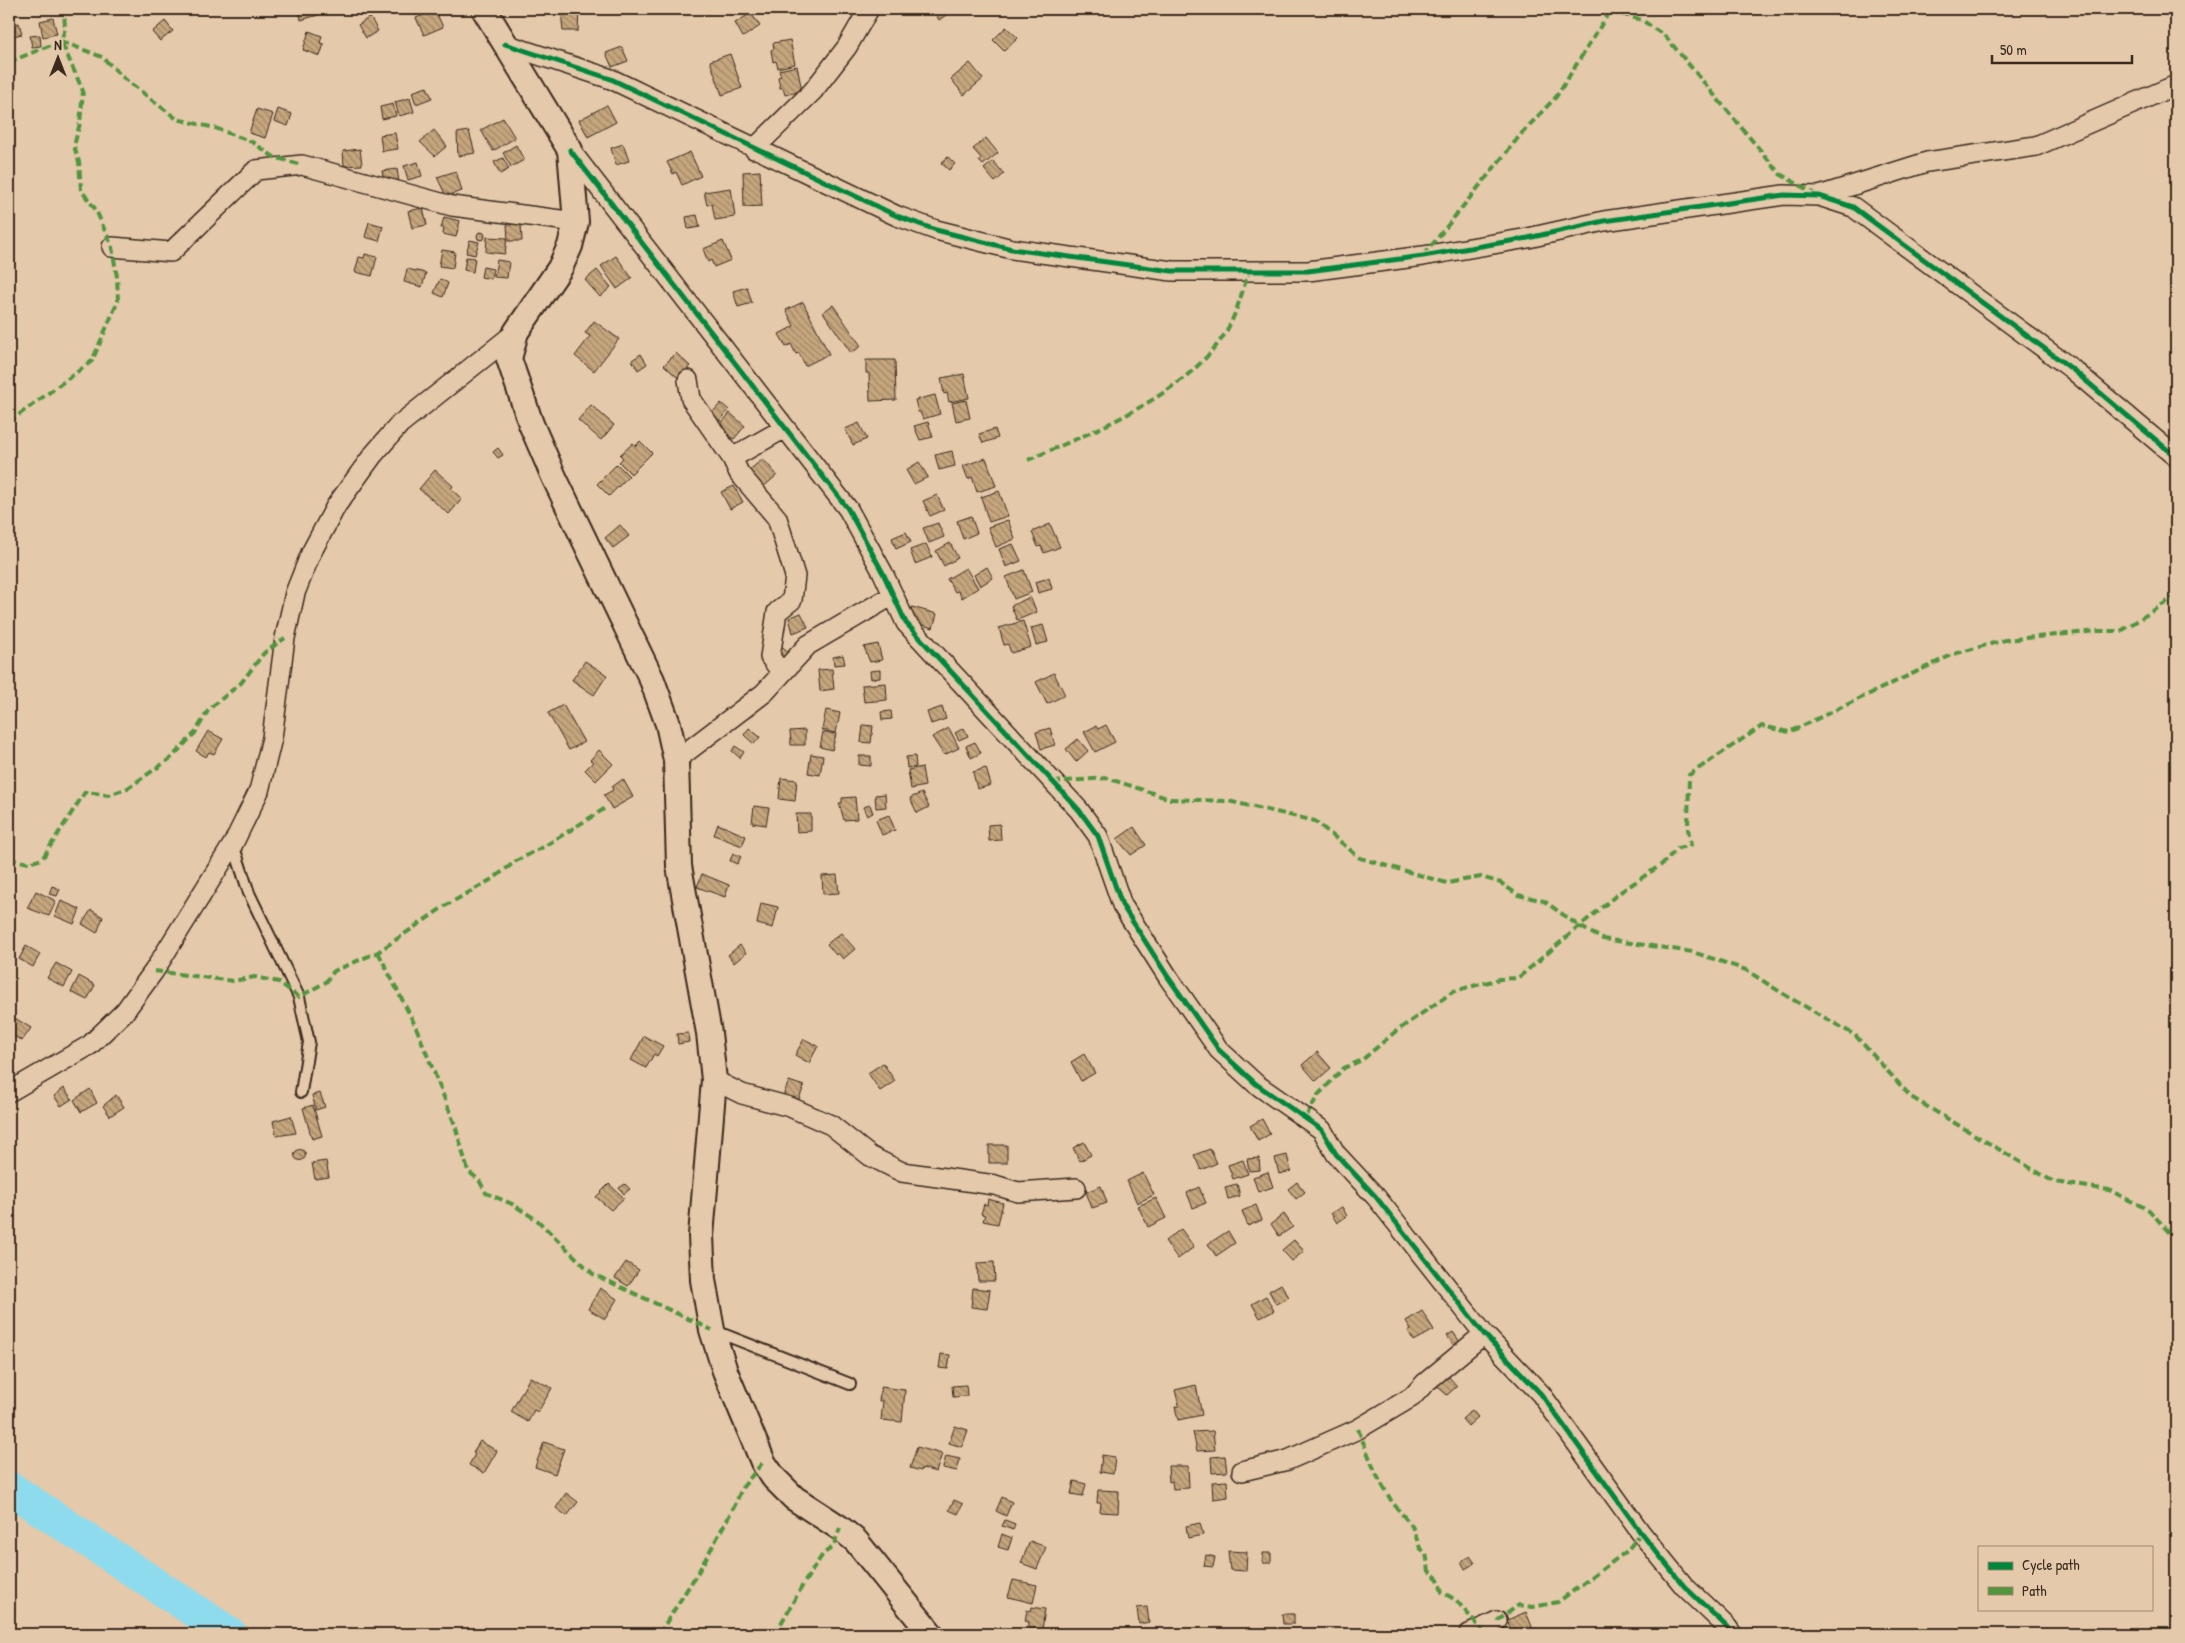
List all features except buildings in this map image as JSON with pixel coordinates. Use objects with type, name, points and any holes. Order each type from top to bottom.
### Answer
[{"type":"street","points":[[484,9],[570,150],[848,509],[893,594],[906,623],[1079,810],[1098,836],[1122,905],[1168,977],[1219,1050],[1256,1084],[1322,1130],[1336,1154],[1376,1197],[1484,1334],[1541,1394],[1641,1533],[1684,1586],[1732,1634]]},
{"type":"street","points":[[754,149],[813,91],[847,47],[869,9]]},
{"type":"street","points":[[505,44],[611,79],[897,216],[936,230],[1012,250],[1172,271],[1308,271],[1423,256],[1528,238],[1604,221],[1784,195],[1819,196],[1853,207],[2072,369],[2176,457]]},
{"type":"street","points":[[1819,196],[1926,162],[2036,146],[2176,85]]},
{"type":"street","points":[[9,1092],[90,1046],[125,1011],[154,971],[233,844],[259,792],[272,738],[285,638],[295,593],[311,553],[336,506],[373,455],[400,424],[516,332],[560,268],[570,246],[576,222],[570,150]]},
{"type":"street","points":[[112,247],[172,252],[256,170],[302,165],[452,206],[576,222]]},
{"type":"street","points":[[516,332],[509,359],[531,424],[652,680],[668,724],[676,760],[679,866],[709,1033],[714,1080],[701,1236],[703,1280],[712,1330],[725,1371],[763,1462],[774,1478],[794,1498],[840,1528],[856,1541],[932,1634]]},
{"type":"street","points":[[688,380],[691,400],[732,458],[738,473],[777,518],[794,576],[792,600],[777,612],[770,657],[782,673]]},
{"type":"street","points":[[732,458],[785,428]]},
{"type":"street","points":[[676,760],[764,693],[808,646],[893,594]]},
{"type":"street","points":[[714,1080],[742,1094],[790,1107],[831,1125],[870,1156],[902,1172],[995,1185],[1018,1192],[1076,1188]]},
{"type":"street","points":[[1242,1471],[1288,1460],[1358,1429],[1412,1397],[1484,1334]]},
{"type":"street","points":[[1469,1634],[1498,1621]]},
{"type":"lane","points":[[233,844],[249,893],[299,997],[309,1042],[301,1092]]},
{"type":"lane","points":[[712,1330],[850,1384]]},
{"type":"waterway","points":[[9,1488],[230,1634]]},
{"type":"marked path","points":[[9,62],[61,41],[65,29],[64,9]]},
{"type":"marked path","points":[[1423,256],[1522,133],[1556,97],[1610,11],[1604,9]]},
{"type":"marked path","points":[[1610,11],[1642,20],[1666,37],[1780,174],[1815,194]]},
{"type":"marked path","points":[[61,41],[102,57],[126,80],[177,119],[215,128],[252,142],[274,157],[302,165]]},
{"type":"marked path","points":[[9,422],[92,361],[118,301],[117,277],[112,247],[96,210],[81,190],[79,162],[74,146],[80,123],[83,91],[61,41]]},
{"type":"marked path","points":[[1028,460],[1079,438],[1133,411],[1159,396],[1183,378],[1204,359],[1227,330],[1238,306],[1249,271]]},
{"type":"marked path","points":[[1306,1117],[1318,1095],[1344,1068],[1362,1060],[1395,1032],[1454,991],[1500,979],[1518,978],[1619,893],[1661,865],[1678,848],[1691,845],[1688,829],[1689,775],[1762,726],[1789,732],[1954,654],[2005,640],[2098,631],[2121,631],[2176,596]]},
{"type":"marked path","points":[[9,859],[29,863],[42,859],[85,792],[109,795],[128,788],[171,758],[195,733],[209,709],[241,683],[264,653],[285,638]]},
{"type":"marked path","points":[[1053,782],[1107,778],[1170,799],[1228,801],[1315,821],[1360,858],[1447,883],[1481,877],[1501,883],[1518,895],[1544,901],[1579,926],[1603,939],[1693,952],[1746,970],[1855,1035],[1911,1097],[2054,1182],[2109,1190],[2149,1210],[2176,1240]]},
{"type":"marked path","points":[[154,971],[233,981],[255,977],[279,982],[299,997],[326,982],[334,971],[378,952],[445,906],[494,878],[516,861],[545,846],[604,809]]},
{"type":"marked path","points":[[378,952],[416,1027],[455,1125],[468,1171],[479,1180],[486,1193],[512,1204],[537,1220],[593,1274],[712,1330]]},
{"type":"marked path","points":[[1358,1429],[1376,1474],[1392,1502],[1412,1526],[1420,1548],[1426,1553],[1429,1571],[1438,1579],[1442,1592],[1456,1600],[1485,1634]]},
{"type":"marked path","points":[[659,1634],[700,1569],[735,1505],[742,1488],[763,1462]]},
{"type":"marked path","points":[[775,1634],[823,1554],[833,1547],[840,1528]]},
{"type":"marked path","points":[[1497,1621],[1519,1605],[1533,1607],[1558,1602],[1627,1551],[1641,1533]]},
{"type":"cycle path","points":[[505,44],[611,79],[897,216],[936,230],[1012,249],[1172,271],[1308,271],[1423,256],[1528,238],[1604,221],[1784,195],[1819,196],[1853,207],[2072,369],[2176,457]]},
{"type":"cycle path","points":[[570,150],[848,509],[883,573],[906,623],[1079,810],[1098,836],[1122,905],[1168,977],[1219,1050],[1256,1084],[1322,1130],[1336,1154],[1376,1197],[1484,1334],[1541,1394],[1641,1533],[1684,1586],[1732,1634]]}]
